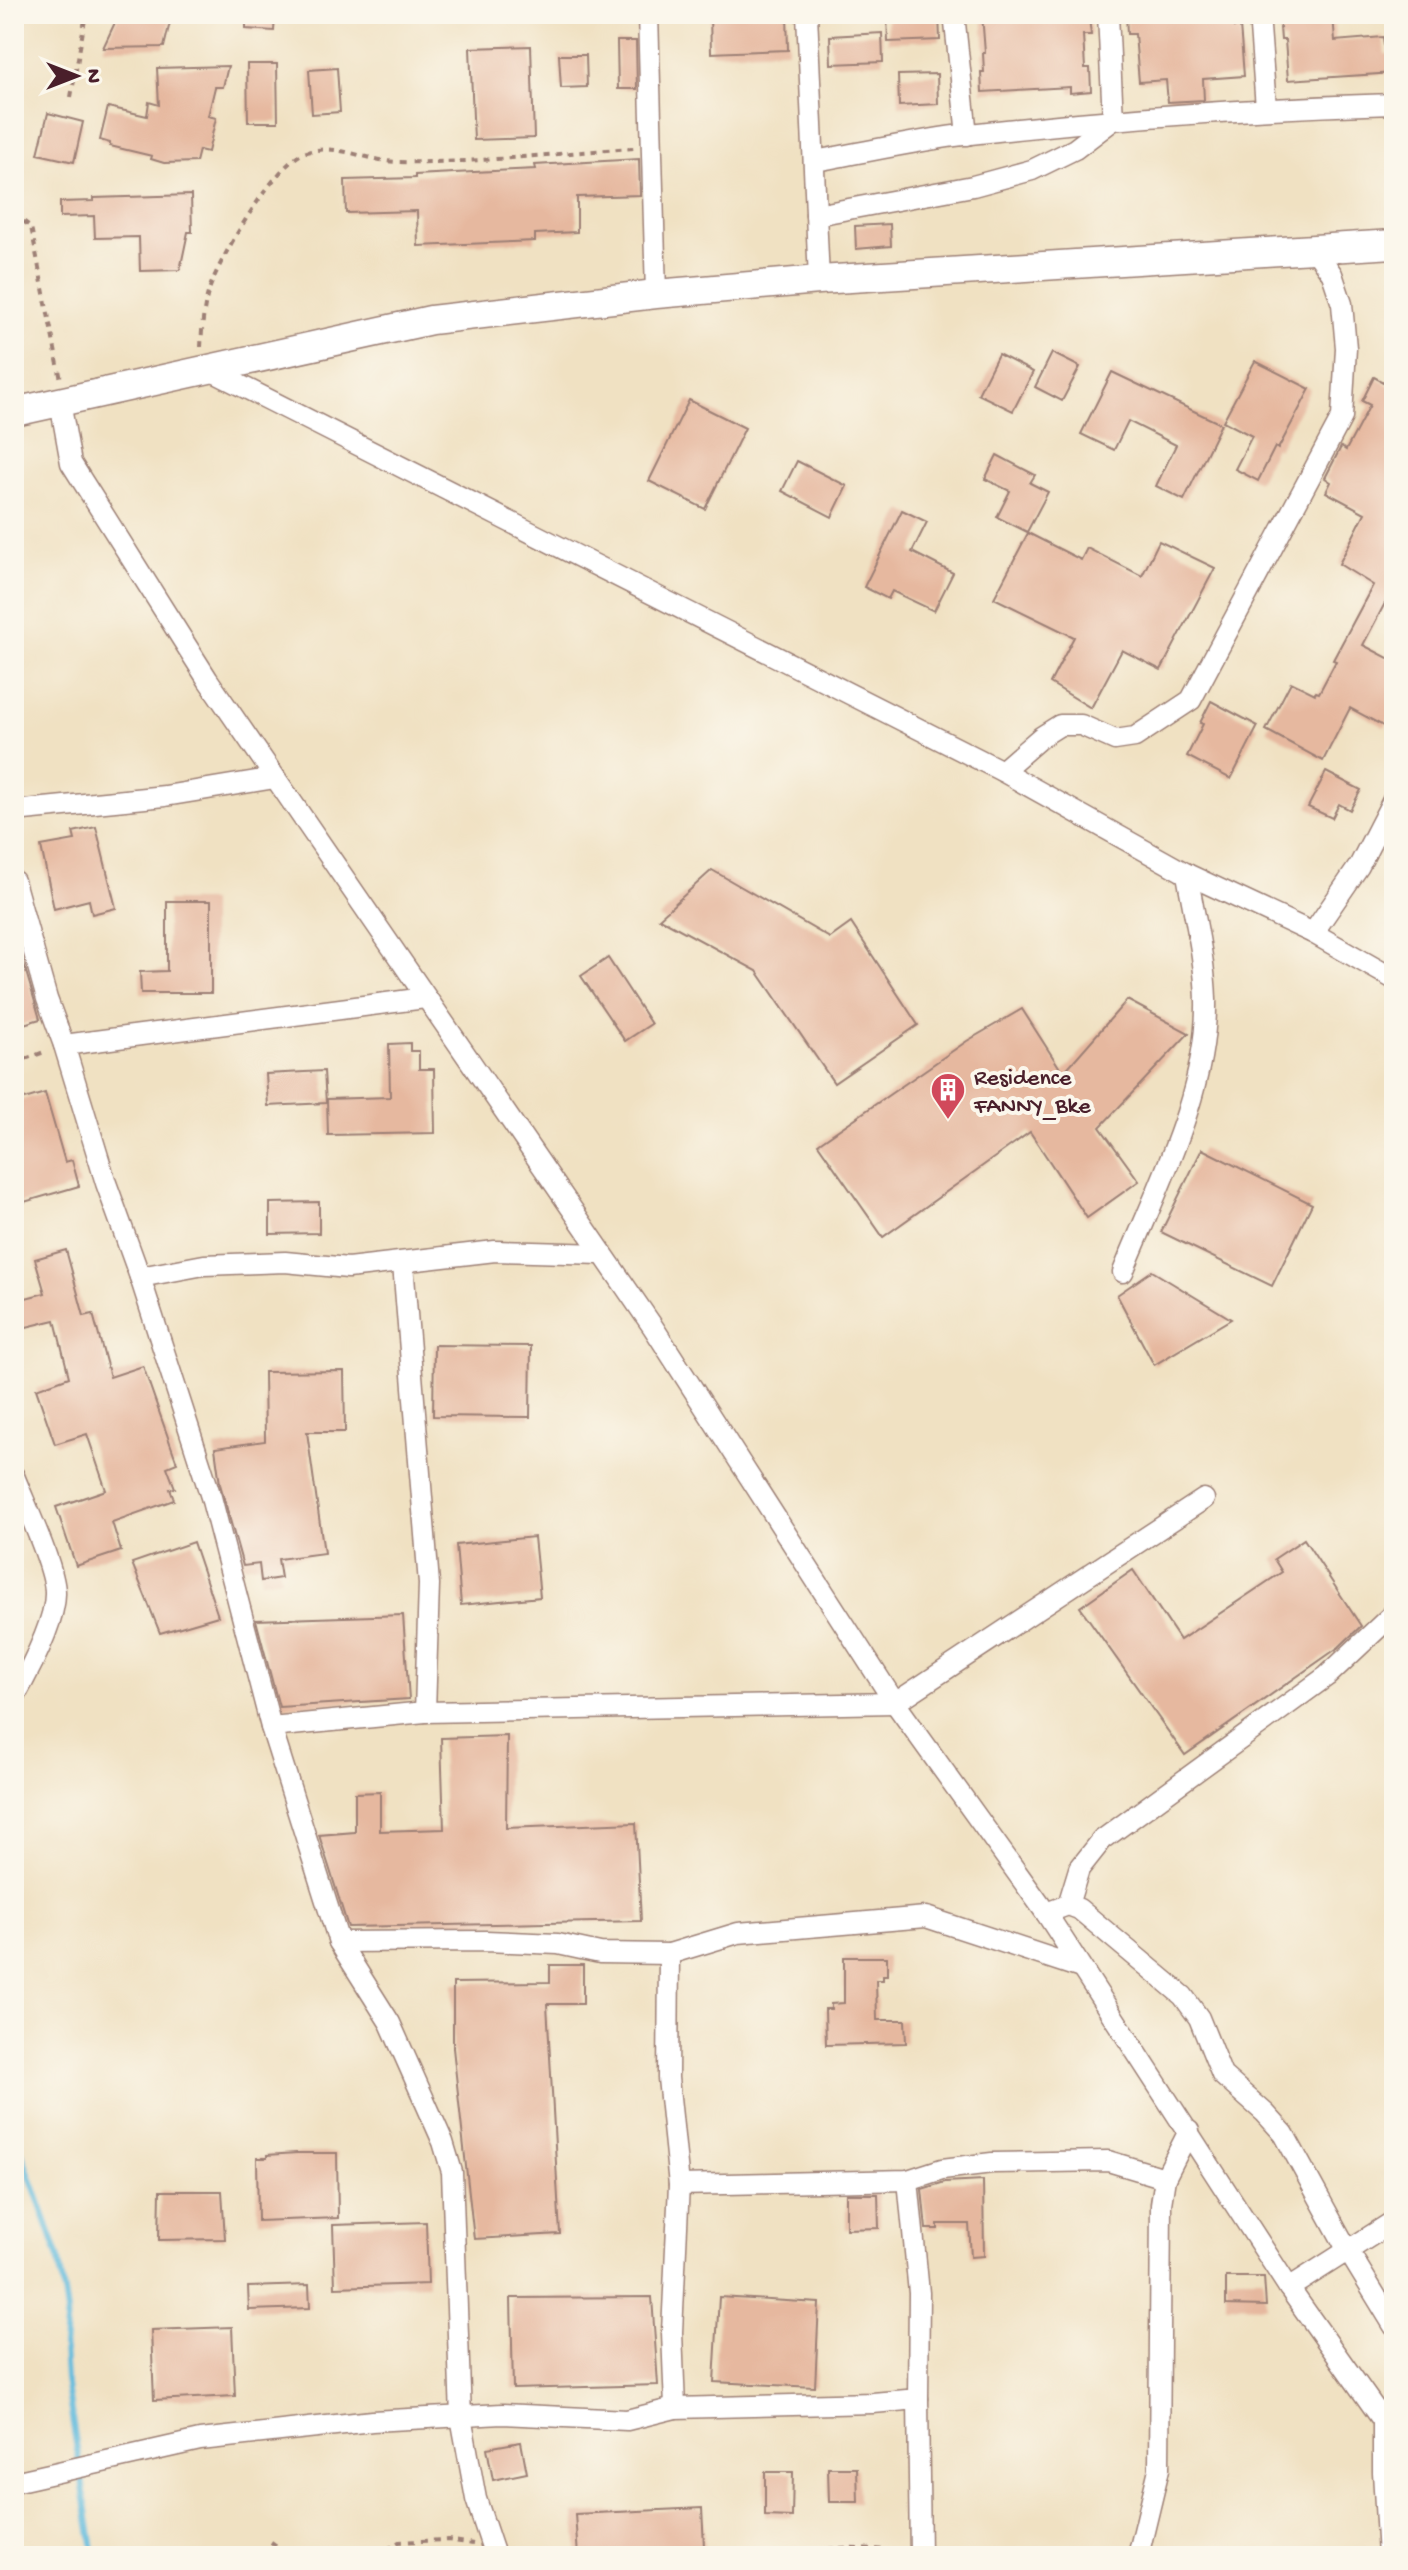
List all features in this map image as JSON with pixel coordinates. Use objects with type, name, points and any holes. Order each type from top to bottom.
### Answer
[{"type":"main road","points":[[14,412],[431,320],[656,294],[819,280],[1394,244]]},
{"type":"street","points":[[648,14],[656,294]]},
{"type":"street","points":[[807,14],[819,280]]},
{"type":"street","points":[[954,14],[967,135]]},
{"type":"street","points":[[1108,14],[1113,120]]},
{"type":"street","points":[[1259,14],[1266,108]]},
{"type":"street","points":[[814,161],[967,135],[1113,120],[1266,108],[1394,104]]},
{"type":"street","points":[[816,215],[973,186],[1032,170],[1075,149],[1113,120]]},
{"type":"street","points":[[1002,771],[1041,737],[1060,725],[1081,725],[1115,740],[1135,737],[1191,700],[1342,417],[1346,348],[1342,304],[1332,274],[1314,249]]},
{"type":"street","points":[[208,369],[1002,771],[1187,874],[1313,933],[1394,979]]},
{"type":"street","points":[[60,402],[71,463],[208,680],[653,1327],[895,1703],[1046,1913],[1289,2288],[1389,2429],[1383,2472],[1388,2556]]},
{"type":"street","points":[[14,811],[165,796],[275,778]]},
{"type":"street","points":[[1313,933],[1359,866],[1394,798]]},
{"type":"street","points":[[1123,1272],[1188,1111],[1203,1057],[1206,999],[1187,874]]},
{"type":"street","points":[[14,881],[47,999],[211,1497],[271,1727],[339,1942],[390,2023],[443,2142],[452,2172],[461,2417],[476,2499],[494,2552]]},
{"type":"street","points":[[64,1045],[425,998]]},
{"type":"street","points":[[140,1277],[204,1265],[285,1262],[348,1268],[495,1251],[601,1254]]},
{"type":"street","points":[[403,1264],[429,1584],[425,1712]]},
{"type":"street","points":[[14,1476],[51,1571],[55,1594],[32,1666],[14,1698]]},
{"type":"street","points":[[271,1727],[425,1712],[895,1703],[1204,1499]]},
{"type":"street","points":[[1068,1905],[1079,1869],[1102,1840],[1327,1676],[1394,1613]]},
{"type":"street","points":[[1046,1913],[1068,1905],[1079,1909],[1183,1996],[1199,2018],[1222,2075],[1284,2134],[1347,2249],[1394,2326]]},
{"type":"street","points":[[339,1942],[486,1941],[558,1944],[600,1953],[669,1954],[738,1933],[926,1917],[1081,1968]]},
{"type":"street","points":[[669,1954],[668,2078],[679,2185],[672,2332],[675,2408]]},
{"type":"street","points":[[1138,2556],[1159,2469],[1161,2204],[1165,2178],[1189,2131]]},
{"type":"street","points":[[679,2185],[908,2180],[942,2169],[992,2163],[1108,2161],[1165,2178]]},
{"type":"street","points":[[908,2180],[919,2293],[920,2554]]},
{"type":"street","points":[[1289,2288],[1394,2221]]},
{"type":"street","points":[[14,2482],[200,2440],[372,2421],[502,2414],[627,2420],[675,2408],[918,2399]]},
{"type":"path","points":[[14,29],[21,14]]},
{"type":"path","points":[[71,97],[86,14]]},
{"type":"path","points":[[208,369],[201,349],[203,316],[209,290],[266,188],[290,160],[306,152],[337,150],[394,162],[651,147]]},
{"type":"path","points":[[14,214],[31,227],[62,374],[60,402]]},
{"type":"path","points":[[14,1063],[64,1045]]},
{"type":"path","points":[[377,2556],[399,2542],[448,2540],[494,2552],[526,2556]]},
{"type":"path","points":[[271,2542],[291,2556]]},
{"type":"path","points":[[805,2556],[814,2551],[847,2549],[920,2554]]},
{"type":"building","points":[[119,14],[172,14],[164,47],[103,48]]},
{"type":"building","points":[[246,14],[275,14],[274,31],[246,29]]},
{"type":"building","points":[[710,14],[787,14],[788,50],[711,53]]},
{"type":"building","points":[[887,14],[939,14],[940,40],[888,42]]},
{"type":"building","points":[[982,14],[1081,14],[1082,19],[1089,18],[1091,35],[1083,35],[1085,68],[1090,68],[1091,91],[1070,93],[1070,87],[982,92],[981,72],[984,72],[985,53]]},
{"type":"building","points":[[1126,14],[1233,14],[1234,27],[1240,26],[1244,76],[1203,79],[1204,100],[1168,102],[1166,80],[1139,82],[1135,34],[1127,34]]},
{"type":"building","points":[[1279,14],[1333,14],[1335,41],[1383,37],[1385,54],[1392,54],[1394,73],[1288,80],[1285,40],[1281,40]]},
{"type":"building","points":[[882,33],[883,62],[831,64],[830,36]]},
{"type":"building","points":[[617,41],[636,41],[637,89],[618,89]]},
{"type":"building","points":[[531,46],[534,138],[474,140],[470,48]]},
{"type":"building","points":[[559,55],[586,55],[587,87],[561,88]]},
{"type":"building","points":[[247,64],[277,64],[278,122],[248,122]]},
{"type":"building","points":[[228,66],[223,87],[215,87],[208,116],[216,118],[208,152],[199,150],[196,162],[164,163],[151,159],[152,156],[110,146],[110,143],[100,140],[108,107],[147,116],[149,102],[159,105],[157,68]]},
{"type":"building","points":[[337,68],[340,112],[312,114],[309,70]]},
{"type":"building","points":[[937,74],[938,104],[899,106],[898,75]]},
{"type":"building","points":[[48,113],[83,122],[74,162],[38,154]]},
{"type":"building","points":[[639,159],[640,195],[577,197],[577,232],[535,234],[535,241],[418,246],[417,211],[346,213],[345,180],[415,178],[415,175],[536,169],[535,165]]},
{"type":"building","points":[[191,195],[192,232],[188,232],[180,270],[140,271],[139,237],[95,238],[94,216],[60,217],[60,202]]},
{"type":"building","points":[[890,224],[891,246],[856,249],[855,226]]},
{"type":"building","points":[[1052,353],[1080,367],[1062,401],[1035,387]]},
{"type":"building","points":[[998,354],[1033,372],[1013,411],[978,394]]},
{"type":"building","points":[[1255,361],[1310,389],[1258,481],[1235,469],[1252,436],[1223,421]]},
{"type":"building","points":[[1112,372],[1221,424],[1184,500],[1156,486],[1176,445],[1128,421],[1114,450],[1081,434]]},
{"type":"building","points":[[1374,377],[1394,388],[1394,586],[1363,645],[1394,661],[1394,709],[1385,727],[1350,708],[1323,761],[1266,730],[1291,682],[1319,693],[1373,585],[1339,564],[1365,513],[1326,492],[1331,482],[1325,478],[1341,447],[1346,450],[1370,405],[1362,401]]},
{"type":"building","points":[[689,400],[745,428],[705,509],[649,481]]},
{"type":"building","points":[[997,455],[1035,475],[1030,483],[1048,492],[1027,532],[997,517],[1010,491],[985,479]]},
{"type":"building","points":[[797,461],[847,486],[832,517],[782,491]]},
{"type":"building","points":[[902,510],[927,522],[912,552],[953,573],[934,611],[892,591],[888,599],[864,587]]},
{"type":"building","points":[[1028,533],[1081,560],[1087,548],[1142,576],[1159,541],[1215,568],[1161,670],[1122,650],[1091,708],[1050,683],[1074,637],[994,598]]},
{"type":"building","points":[[1211,701],[1258,726],[1231,779],[1187,756]]},
{"type":"building","points":[[1326,772],[1361,790],[1350,810],[1339,804],[1332,818],[1308,807]]},
{"type":"building","points":[[96,827],[116,908],[92,914],[89,900],[54,909],[41,846],[75,840],[73,832]]},
{"type":"building","points":[[712,870],[830,938],[851,923],[918,1025],[834,1083],[757,971],[659,918]]},
{"type":"building","points":[[167,901],[211,901],[211,993],[141,993],[140,972],[167,971]]},
{"type":"building","points":[[14,938],[40,1019],[14,1027]]},
{"type":"building","points":[[608,958],[651,1024],[625,1041],[581,976]]},
{"type":"building","points":[[1127,1000],[1189,1033],[1100,1127],[1139,1181],[1087,1218],[1030,1132],[883,1237],[818,1144],[967,1041],[1022,1009],[1063,1073]]},
{"type":"building","points":[[410,1043],[410,1051],[419,1051],[419,1069],[434,1069],[435,1133],[328,1135],[327,1099],[390,1097],[389,1044]]},
{"type":"building","points":[[324,1071],[326,1103],[268,1106],[266,1074]]},
{"type":"building","points":[[45,1093],[65,1162],[72,1160],[79,1186],[14,1205],[14,1102]]},
{"type":"building","points":[[1202,1149],[1312,1204],[1272,1286],[1161,1232]]},
{"type":"building","points":[[319,1202],[319,1233],[270,1234],[270,1203]]},
{"type":"building","points":[[66,1250],[84,1316],[93,1314],[110,1377],[143,1366],[177,1463],[167,1467],[175,1488],[170,1489],[174,1500],[112,1522],[121,1551],[76,1566],[56,1507],[106,1490],[87,1434],[55,1444],[36,1389],[69,1377],[55,1320],[14,1330],[14,1301],[45,1293],[35,1259]]},
{"type":"building","points":[[1152,1271],[1231,1319],[1154,1365],[1117,1295]]},
{"type":"building","points":[[434,1345],[531,1346],[530,1417],[433,1416]]},
{"type":"building","points":[[344,1371],[345,1432],[307,1432],[324,1553],[278,1559],[281,1578],[261,1581],[259,1564],[243,1566],[220,1484],[215,1448],[265,1441],[264,1372]]},
{"type":"building","points":[[534,1537],[540,1597],[461,1605],[456,1545]]},
{"type":"building","points":[[1304,1539],[1361,1626],[1339,1647],[1185,1755],[1080,1607],[1133,1570],[1180,1640],[1282,1572],[1274,1559]]},
{"type":"building","points":[[193,1542],[218,1616],[160,1633],[132,1563]]},
{"type":"building","points":[[403,1615],[409,1699],[279,1707],[256,1620]]},
{"type":"building","points":[[507,1736],[506,1828],[636,1823],[641,1921],[348,1927],[319,1835],[355,1832],[355,1793],[380,1792],[380,1831],[444,1829],[441,1738]]},
{"type":"building","points":[[844,1957],[887,1957],[887,1975],[883,1975],[883,1980],[876,1980],[877,2020],[905,2020],[906,2043],[826,2045],[825,2009],[831,2009],[831,2004],[844,2003]]},
{"type":"building","points":[[550,1965],[583,1965],[583,2004],[547,2004],[560,2234],[474,2239],[453,2048],[453,1983],[550,1982]]},
{"type":"building","points":[[297,2153],[337,2153],[338,2218],[258,2221],[257,2158]]},
{"type":"building","points":[[983,2180],[984,2256],[971,2257],[969,2224],[938,2224],[938,2229],[926,2229],[922,2189],[945,2182]]},
{"type":"building","points":[[160,2191],[222,2191],[225,2239],[159,2240]]},
{"type":"building","points":[[846,2194],[878,2194],[879,2228],[846,2229]]},
{"type":"building","points":[[426,2222],[428,2284],[335,2287],[333,2225]]},
{"type":"building","points":[[1226,2277],[1264,2277],[1266,2306],[1226,2305]]},
{"type":"building","points":[[309,2285],[310,2308],[249,2310],[248,2287]]},
{"type":"building","points":[[652,2297],[658,2385],[513,2389],[511,2298]]},
{"type":"building","points":[[719,2297],[819,2303],[815,2387],[714,2382]]},
{"type":"building","points":[[232,2327],[235,2396],[154,2400],[151,2330]]},
{"type":"building","points":[[521,2442],[527,2473],[493,2480],[487,2448]]},
{"type":"building","points":[[828,2468],[857,2468],[858,2502],[829,2502]]},
{"type":"building","points":[[765,2472],[793,2472],[792,2517],[765,2516]]},
{"type":"building","points":[[702,2508],[704,2547],[578,2556],[575,2514]]},
{"type":"waterway","points":[[14,2131],[58,2255],[67,2312],[64,2347],[66,2380],[79,2462]]},
{"type":"waterway","points":[[81,2473],[94,2556]]},
{"type":"place","name":"Residence FANNY_Bke","points":[[948,1121]]}]
